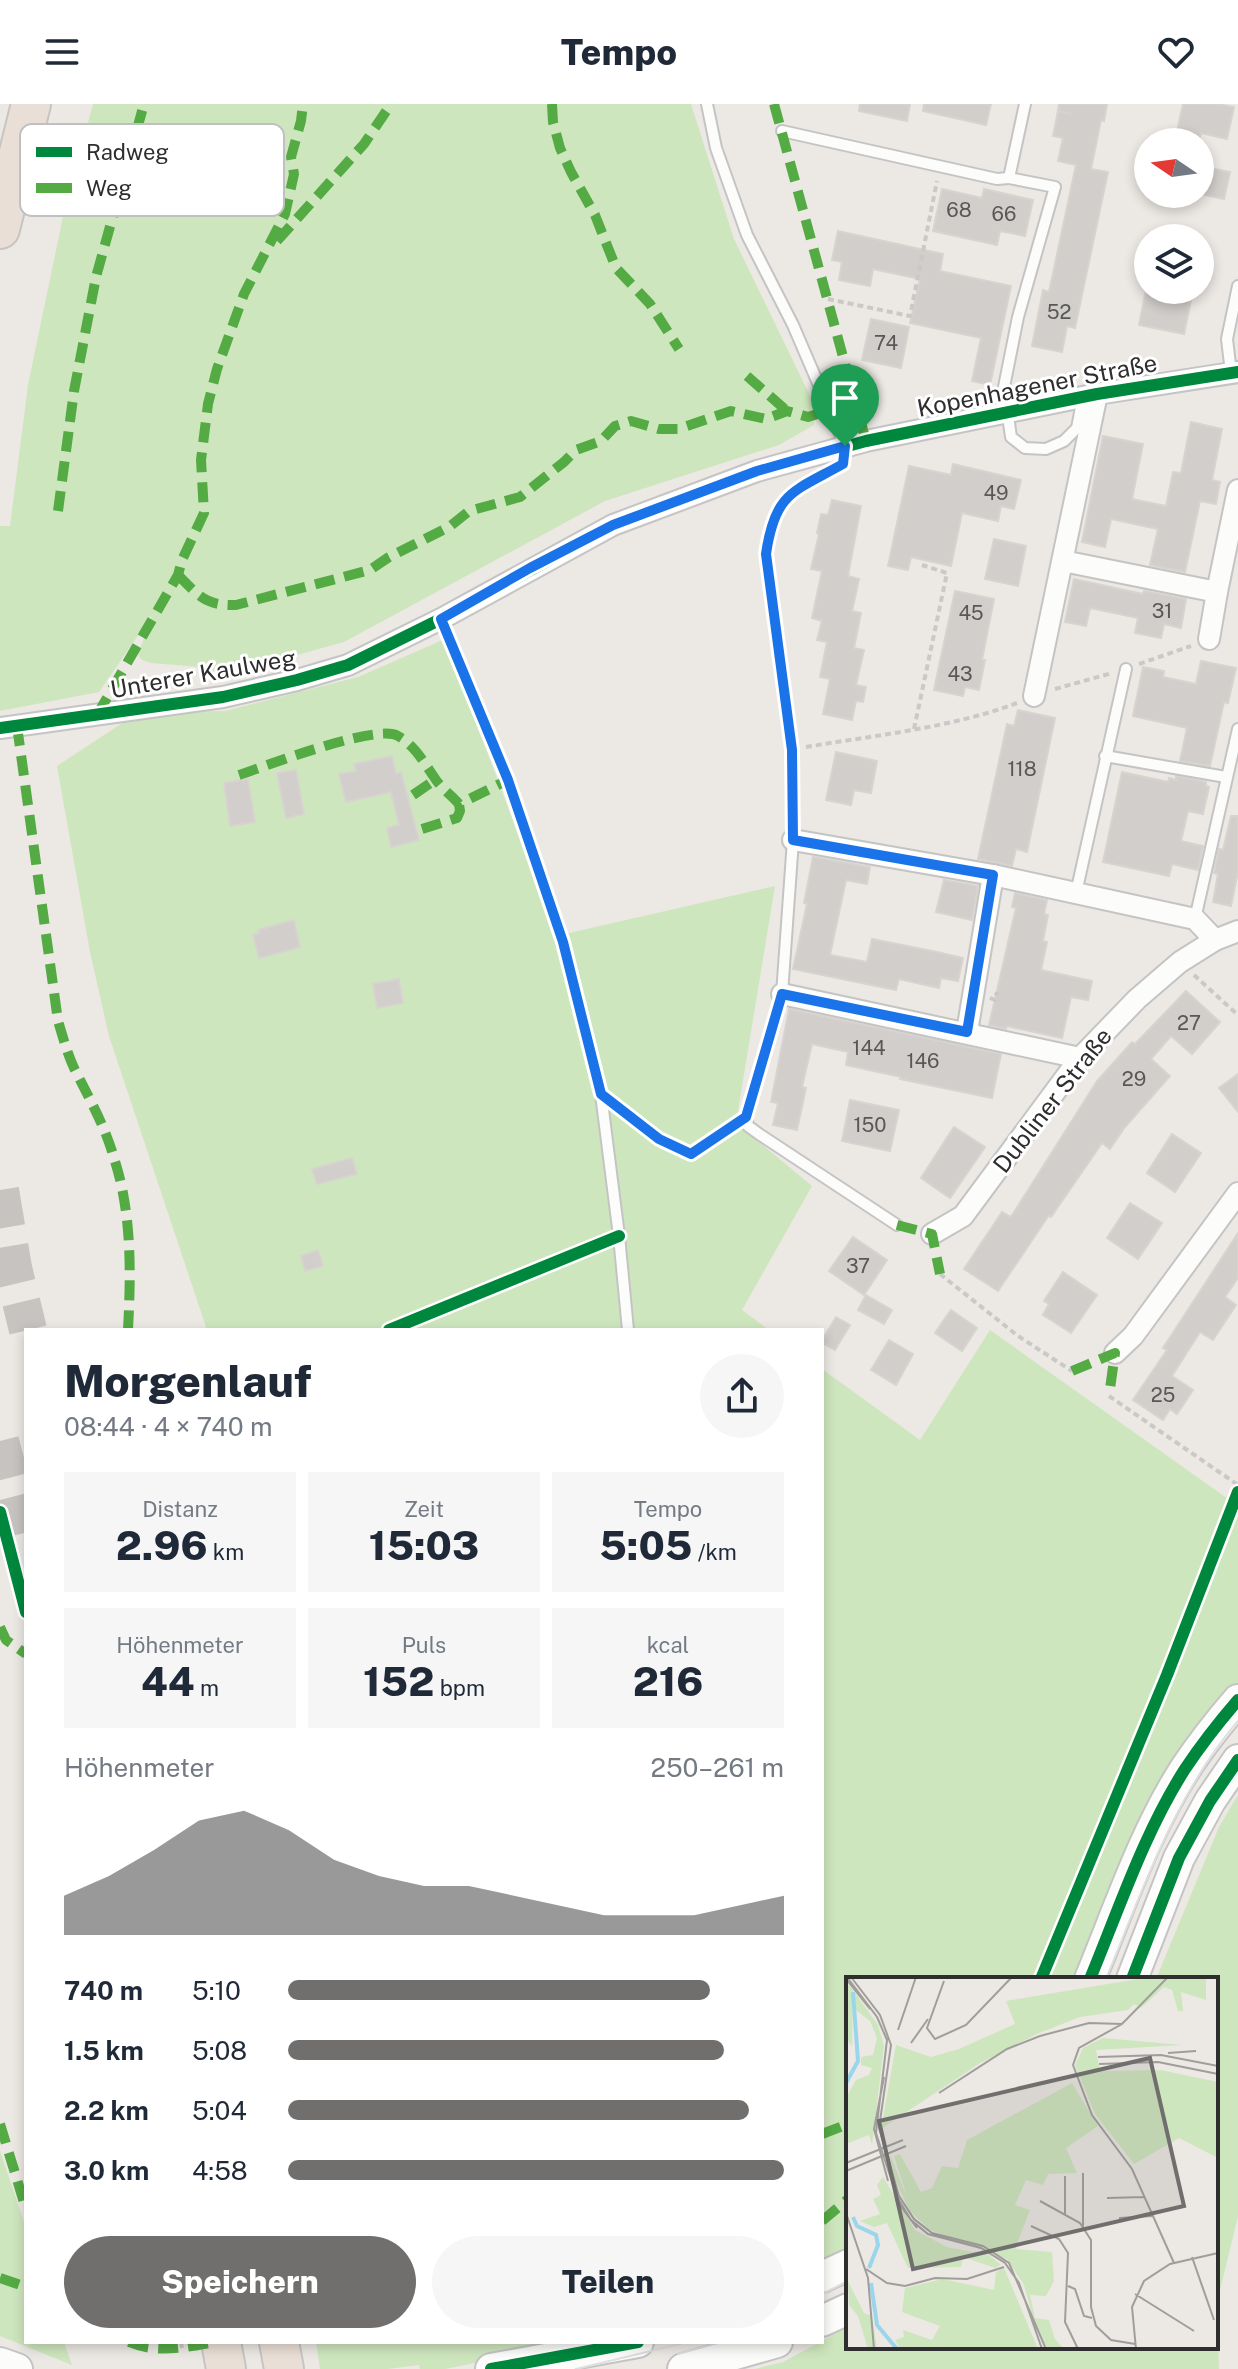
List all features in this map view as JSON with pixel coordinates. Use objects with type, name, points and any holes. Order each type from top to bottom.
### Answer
[{"type":"highway","points":[[26,124],[31,104]]},
{"type":"highway","points":[[0,229],[20,148]]},
{"type":"highway","points":[[221,2344],[226,2369]]},
{"type":"highway","points":[[279,2344],[284,2369]]},
{"type":"main road","points":[[1091,1977],[1160,1816],[1184,1772],[1238,1700]]},
{"type":"main road","points":[[1133,1977],[1179,1858],[1210,1801],[1238,1760]]},
{"type":"main road","points":[[824,2276],[846,2266]]},
{"type":"main road","points":[[824,2320],[846,2310]]},
{"type":"main road","points":[[491,2369],[627,2344]]},
{"type":"main road","points":[[683,2369],[770,2344]]},
{"type":"main road","points":[[0,2363],[17,2369]]},
{"type":"street","name":"Kopenhagener Straße","points":[[845,446],[1090,396],[1234,372]]},
{"type":"street","points":[[1034,696],[1063,561],[1090,396]]},
{"type":"street","name":"Unterer Kaulweg","points":[[0,728],[223,697],[348,665],[441,619],[613,525],[757,471],[845,446]]},
{"type":"street","points":[[1209,639],[1238,490]]},
{"type":"street","points":[[1063,561],[1217,592]]},
{"type":"street","points":[[793,840],[993,875],[1195,919],[1215,940]]},
{"type":"street","points":[[967,1032],[993,875]]},
{"type":"street","name":"Dubliner Straße","points":[[932,1234],[963,1216],[1080,1058],[1137,999],[1180,962],[1215,940],[1238,931]]},
{"type":"street","points":[[782,994],[1080,1058]]},
{"type":"street","points":[[1115,1353],[1133,1336],[1238,1193]]},
{"type":"lane","points":[[707,104],[716,148],[747,235],[793,325],[845,446],[843,464],[802,484],[784,499],[770,525],[766,554],[792,750],[793,840],[782,994],[746,1117],[748,1126],[759,1134],[897,1225]]},
{"type":"lane","points":[[1009,178],[1025,104]]},
{"type":"lane","name":"Kopenhagener Straße","points":[[782,131],[997,179],[1009,178],[1055,187],[1018,317],[1004,387],[1006,414]]},
{"type":"lane","name":"Kopenhagener Straße","points":[[1234,372],[1227,339],[1238,286]]},
{"type":"lane","points":[[1006,414],[1011,437],[1025,448],[1046,449],[1064,441],[1077,428],[1090,396]]},
{"type":"lane","points":[[441,619],[508,780],[563,942],[601,1094],[628,1328]]},
{"type":"lane","points":[[1076,893],[1126,669]]},
{"type":"lane","points":[[1195,919],[1238,729]]},
{"type":"lane","points":[[1105,756],[1226,777]]},
{"type":"lane","points":[[601,1094],[659,1139],[691,1154]]},
{"type":"path","points":[[828,299],[910,316],[940,167]]},
{"type":"path","points":[[914,729],[947,573],[922,565]]},
{"type":"path","points":[[1180,962],[1238,1015]]},
{"type":"path","points":[[691,1154],[746,1117]]},
{"type":"path","points":[[940,1274],[1018,1336],[1072,1371]]},
{"type":"path","points":[[1109,1396],[1238,1485]]},
{"type":"green space","points":[[93,104],[691,104],[734,239],[813,402],[814,425],[779,445],[605,501],[344,642],[224,675],[200,667],[142,660],[138,655],[152,615],[99,692],[0,711],[0,526],[10,526],[28,385],[63,216],[284,216],[284,124],[88,124]]},
{"type":"green space","points":[[445,639],[556,936],[775,886],[736,1123],[812,1186],[742,1310],[766,1328],[206,1328],[109,1036],[90,952],[57,766],[139,712],[225,711],[358,677]]},
{"type":"green space","points":[[990,1330],[1238,1506],[1238,1685],[1223,1701],[1081,1977],[846,1977],[846,2253],[824,2267],[824,1370],[920,1440]]},
{"type":"green space","points":[[1238,1795],[1238,2216],[1218,2299],[1218,1977],[1157,1977],[1219,1827]]},
{"type":"green space","points":[[0,2151],[24,2222],[24,2344],[65,2344],[72,2365],[0,2336]]},
{"type":"green space","points":[[846,2328],[846,2349],[1218,2349],[1218,2336],[1219,2369],[755,2369],[783,2362],[816,2344],[824,2344],[824,2340]]},
{"type":"green space","points":[[316,2344],[573,2344],[445,2369],[420,2369],[419,2365],[388,2369],[320,2369]]},
{"type":"building","points":[[860,104],[910,104],[907,121],[859,111]]},
{"type":"building","points":[[924,104],[991,104],[986,125],[923,111]]},
{"type":"building","points":[[1059,104],[1107,104],[1091,169],[1108,172],[1075,328],[1067,326],[1062,352],[1032,346],[1043,290],[1049,292],[1076,165],[1058,161],[1063,138],[1053,136]]},
{"type":"building","points":[[1183,104],[1234,107],[1227,139],[1214,136],[1214,128],[1178,128]]},
{"type":"building","points":[[1214,169],[1230,172],[1224,199],[1214,197]]},
{"type":"building","points":[[942,189],[982,198],[984,189],[1033,200],[1025,236],[1000,231],[997,245],[933,231]]},
{"type":"building","points":[[838,231],[943,254],[940,271],[1011,286],[990,385],[972,381],[981,338],[910,323],[920,279],[873,269],[870,286],[839,280],[842,262],[832,260]]},
{"type":"building","points":[[1143,304],[1190,304],[1184,334],[1139,325]]},
{"type":"building","points":[[871,319],[909,327],[901,368],[862,360]]},
{"type":"building","points":[[1191,422],[1222,429],[1212,480],[1220,482],[1216,504],[1200,501],[1185,572],[1150,565],[1158,529],[1111,519],[1105,547],[1082,542],[1103,436],[1143,444],[1132,499],[1166,506],[1173,472],[1181,473]]},
{"type":"building","points":[[953,464],[1021,480],[1014,509],[1001,506],[998,521],[962,513],[951,566],[911,557],[908,570],[888,566],[909,466],[951,475]]},
{"type":"building","points":[[832,500],[861,506],[848,576],[859,579],[852,611],[861,613],[854,648],[864,650],[856,685],[866,687],[863,702],[856,701],[852,720],[823,714],[830,679],[820,677],[827,642],[817,640],[822,621],[812,618],[822,571],[811,569],[817,533],[821,514],[828,515]]},
{"type":"building","points":[[994,539],[1026,546],[1018,586],[985,579]]},
{"type":"building","points":[[1074,579],[1143,594],[1144,591],[1186,599],[1181,628],[1164,624],[1161,638],[1135,633],[1138,618],[1090,608],[1086,626],[1065,622]]},
{"type":"building","points":[[955,591],[994,599],[979,690],[965,687],[963,696],[934,690]]},
{"type":"building","points":[[1201,661],[1236,668],[1228,703],[1224,702],[1210,766],[1180,761],[1187,728],[1133,716],[1143,667],[1164,671],[1163,677],[1196,684]]},
{"type":"building","points":[[1018,710],[1055,718],[1027,852],[1016,849],[1012,866],[978,859],[1007,724],[1014,726]]},
{"type":"building","points":[[836,752],[877,761],[871,793],[854,790],[851,805],[826,800]]},
{"type":"building","points":[[392,756],[396,774],[401,772],[419,840],[391,847],[387,828],[399,825],[391,792],[346,802],[339,774],[356,771],[354,764]]},
{"type":"building","points":[[296,770],[304,814],[286,818],[277,773]]},
{"type":"building","points":[[1122,772],[1168,782],[1169,778],[1176,780],[1176,776],[1206,782],[1209,787],[1203,814],[1188,811],[1181,841],[1203,846],[1198,870],[1172,864],[1169,876],[1103,862]]},
{"type":"building","points":[[248,779],[255,822],[230,826],[224,783]]},
{"type":"building","points":[[1231,816],[1238,816],[1238,872],[1231,906],[1213,902],[1219,849],[1223,850]]},
{"type":"building","points":[[813,857],[870,867],[867,884],[846,880],[830,955],[867,962],[872,939],[937,952],[963,958],[958,981],[941,978],[939,988],[899,979],[896,990],[793,969]]},
{"type":"building","points":[[944,880],[978,886],[972,920],[936,912]]},
{"type":"building","points":[[1015,893],[1047,900],[1044,914],[1048,915],[1043,941],[1047,942],[1041,970],[1092,981],[1088,1000],[1071,997],[1062,1038],[989,1025],[1016,908],[1012,907]]},
{"type":"building","points":[[294,920],[300,947],[259,958],[253,935],[259,933],[258,930]]},
{"type":"building","points":[[399,979],[403,1003],[377,1008],[373,984]]},
{"type":"building","points":[[1186,991],[1220,1022],[1192,1054],[1171,1036],[1151,1059],[1170,1076],[1110,1149],[1102,1143],[998,1291],[964,1269],[1002,1212],[1011,1217],[1097,1081],[1132,1042],[1135,1044]]},
{"type":"building","points":[[789,1009],[1001,1054],[992,1098],[846,1065],[848,1052],[812,1044],[802,1087],[806,1088],[797,1130],[773,1125],[778,1103],[771,1102]]},
{"type":"building","points":[[1238,1074],[1238,1112],[1219,1088]]},
{"type":"building","points":[[850,1100],[899,1110],[890,1151],[842,1141]]},
{"type":"building","points":[[954,1127],[985,1147],[950,1198],[921,1178]]},
{"type":"building","points":[[1172,1134],[1201,1153],[1175,1192],[1147,1173]]},
{"type":"building","points":[[352,1158],[357,1174],[317,1184],[312,1169]]},
{"type":"building","points":[[1130,1203],[1162,1223],[1138,1259],[1107,1238]]},
{"type":"building","points":[[1238,1233],[1238,1278],[1225,1297],[1236,1305],[1213,1340],[1200,1332],[1172,1376],[1193,1390],[1177,1414],[1170,1409],[1163,1420],[1133,1400]]},
{"type":"building","points":[[853,1237],[887,1260],[864,1295],[829,1271]]},
{"type":"building","points":[[318,1250],[323,1266],[305,1271],[301,1256]]},
{"type":"building","points":[[1063,1272],[1097,1295],[1071,1333],[1043,1315],[1049,1304],[1044,1301]]},
{"type":"building","points":[[866,1295],[892,1310],[884,1324],[858,1310]]},
{"type":"building","points":[[951,1310],[977,1328],[962,1351],[935,1333]]},
{"type":"building","points":[[836,1317],[850,1325],[835,1350],[824,1344],[824,1337]]},
{"type":"building","points":[[889,1340],[913,1354],[896,1385],[871,1370]]},
{"type":"tunnel","points":[[0,1190],[13,1268],[28,1328]]},
{"type":"tunnel","points":[[0,1441],[24,1533]]},
{"type":"tram line","points":[[1107,1977],[1178,1812],[1215,1750],[1238,1721]]},
{"type":"tram line","points":[[824,2293],[846,2282]]},
{"type":"tram line","points":[[576,2369],[680,2344]]},
{"type":"tram line","points":[[678,2354],[714,2344]]},
{"type":"marked path","points":[[138,124],[144,104]]},
{"type":"marked path","points":[[284,216],[294,174],[291,157],[303,104]]},
{"type":"marked path","points":[[277,241],[364,144],[391,104]]},
{"type":"marked path","points":[[552,104],[560,148],[595,215],[616,268],[650,304],[679,349]]},
{"type":"marked path","points":[[774,104],[866,441]]},
{"type":"marked path","points":[[58,511],[74,391],[96,277],[113,216]]},
{"type":"marked path","points":[[97,715],[178,575],[204,513],[201,460],[208,404],[217,369],[244,294],[284,216]]},
{"type":"marked path","points":[[747,376],[787,411]]},
{"type":"marked path","points":[[178,575],[209,601],[236,605],[370,570],[449,527],[469,511],[520,497],[576,450],[601,441],[615,426],[631,421],[659,429],[678,429],[731,411],[766,419],[787,411],[808,417],[830,410]]},
{"type":"marked path","points":[[17,726],[58,1021],[72,1062],[106,1135],[124,1200],[130,1265],[128,1328]]},
{"type":"marked path","points":[[239,775],[346,740],[386,734],[398,736],[409,744],[439,784],[459,804],[508,780]]},
{"type":"marked path","points":[[413,795],[435,780]]},
{"type":"marked path","points":[[422,829],[457,818],[459,804]]},
{"type":"marked path","points":[[897,1225],[932,1234],[940,1274]]},
{"type":"marked path","points":[[1072,1371],[1115,1353],[1109,1396]]},
{"type":"marked path","points":[[0,1627],[6,1640],[24,1653]]},
{"type":"marked path","points":[[0,2124],[24,2202]]},
{"type":"marked path","points":[[824,2133],[846,2125]]},
{"type":"marked path","points":[[824,2219],[846,2201]]},
{"type":"marked path","points":[[0,2278],[24,2286]]},
{"type":"marked path","points":[[134,2344],[161,2349],[202,2344]]},
{"type":"cycle path","points":[[0,728],[223,697],[348,665],[441,619],[613,525],[757,471],[866,441],[1097,394],[1238,372]]},
{"type":"cycle path","points":[[394,1328],[619,1236]]},
{"type":"cycle path","points":[[1042,1977],[1167,1675],[1238,1492]]},
{"type":"cycle path","points":[[0,1512],[24,1604]]},
{"type":"cycle path","points":[[1091,1977],[1133,1872],[1170,1794],[1197,1751],[1238,1700]]},
{"type":"cycle path","points":[[1133,1977],[1179,1858],[1210,1801],[1238,1760]]},
{"type":"cycle path","points":[[491,2369],[627,2344]]},
{"type":"route","points":[[845,446],[843,464],[802,484],[784,499],[770,525],[766,554],[792,750],[793,840],[993,875],[967,1032],[782,994],[746,1117],[691,1154],[659,1139],[601,1094],[563,942],[508,780],[441,619],[613,525],[757,471],[845,446]]}]
